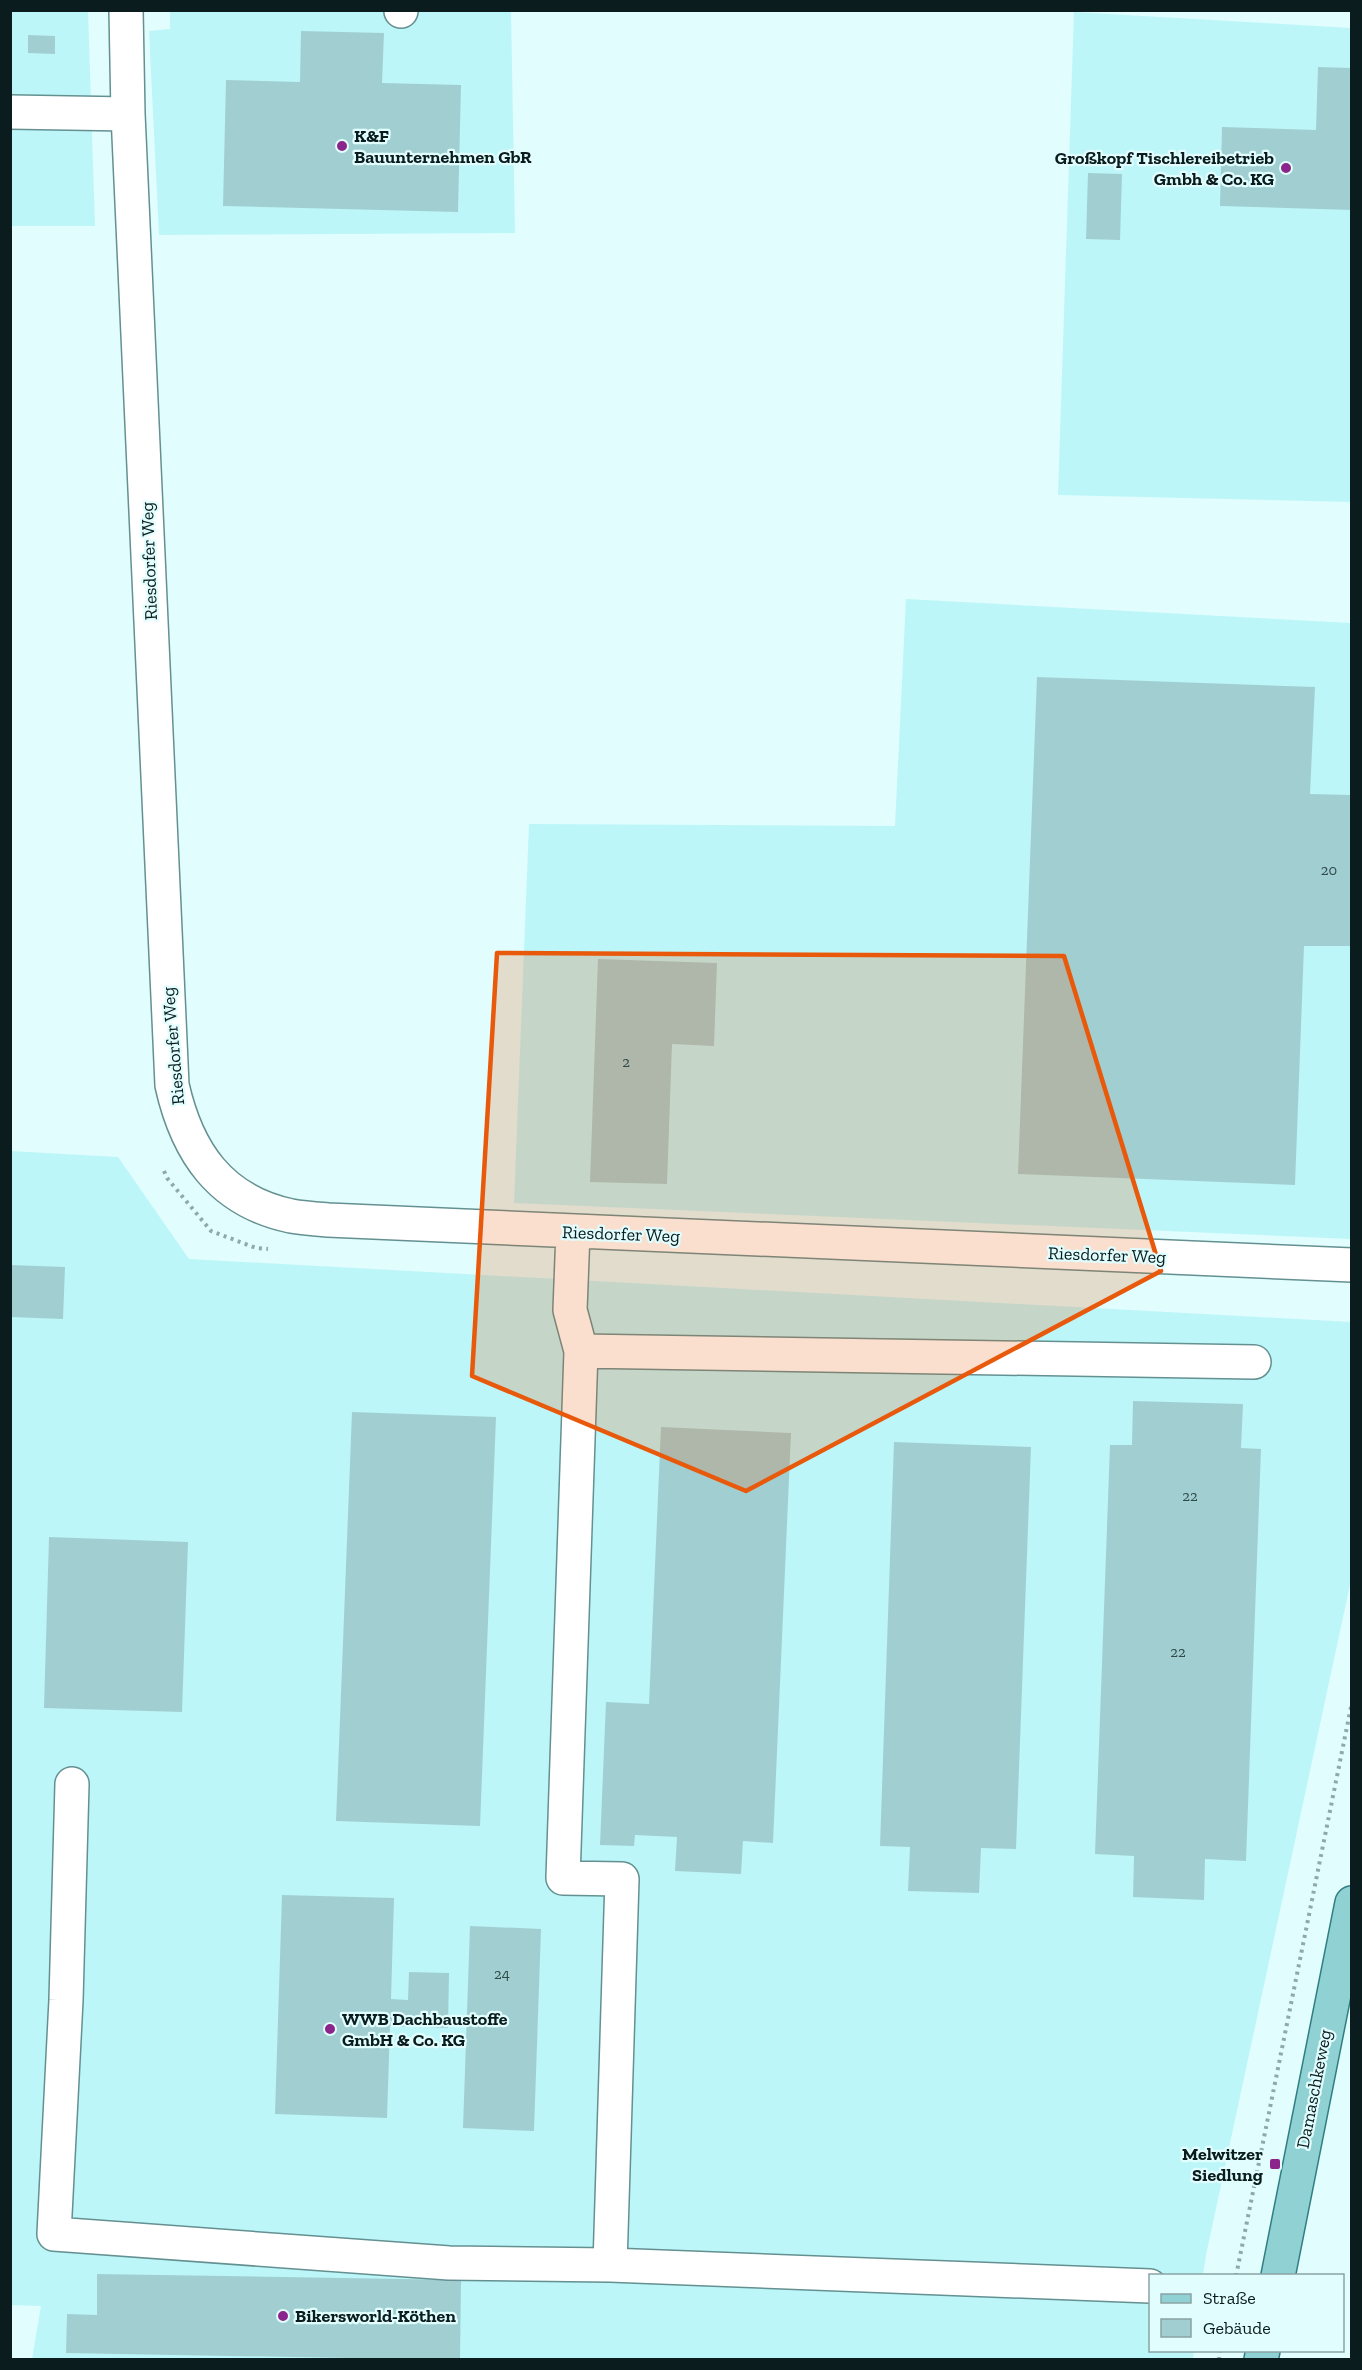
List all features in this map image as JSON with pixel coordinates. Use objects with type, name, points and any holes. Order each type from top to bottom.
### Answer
[{"type":"main road","name":"Damaschkeweg","points":[[1278,2274],[1352,1903]]},
{"type":"street","name":"Riesdorfer Weg","points":[[126,10],[128,114],[172,1085],[179,1115],[189,1140],[219,1179],[238,1194],[263,1207],[291,1216],[328,1220],[1352,1265]]},
{"type":"street","points":[[10,112],[128,114]]},
{"type":"street","points":[[573,1232],[570,1310],[581,1351],[563,1878],[622,1879],[610,2265]]},
{"type":"street","points":[[581,1351],[1254,1362]]},
{"type":"street","points":[[72,1784],[66,2000],[54,2234],[449,2263],[610,2265],[1149,2286]]},
{"type":"path","points":[[163,1167],[167,1178],[211,1231],[256,1248],[268,1249]]},
{"type":"path","points":[[1236,2274],[1352,1702]]},
{"type":"highlighted area","points":[[497,953],[1064,956],[1161,1271],[746,1491],[472,1376]]},
{"type":"shaded area","points":[[11,11],[88,11],[95,226],[11,226]]},
{"type":"shaded area","points":[[170,11],[511,11],[515,233],[159,235],[149,31],[170,29]]},
{"type":"shaded area","points":[[1074,12],[1351,28],[1351,502],[1058,495]]},
{"type":"shaded area","points":[[906,599],[1351,623],[1351,1239],[514,1203],[529,824],[895,826]]},
{"type":"shaded area","points":[[10,1151],[118,1157],[189,1259],[1351,1322],[1351,1580],[1203,2274],[1149,2274],[1149,2352],[1194,2352],[1193,2359],[32,2359],[41,2306],[10,2305]]},
{"type":"building","name":"K&F Bauunternehmen GbR","points":[[301,31],[384,33],[382,83],[461,85],[458,212],[223,206],[226,80],[300,82]]},
{"type":"building","points":[[28,35],[55,36],[55,54],[28,53]]},
{"type":"building","name":"Großkopf Tischlereibetrieb Gmbh & Co. KG","points":[[1318,67],[1352,68],[1352,210],[1220,206],[1222,127],[1316,130]]},
{"type":"building","points":[[1088,173],[1122,174],[1120,240],[1086,239]]},
{"type":"building","points":[[1037,677],[1315,687],[1310,794],[1352,795],[1352,946],[1304,946],[1295,1185],[1018,1174]]},
{"type":"building","points":[[598,959],[717,963],[714,1046],[672,1044],[667,1184],[590,1182]]},
{"type":"building","points":[[10,1265],[65,1267],[63,1319],[10,1317]]},
{"type":"building","points":[[1133,1401],[1243,1404],[1241,1448],[1261,1449],[1246,1861],[1205,1859],[1204,1900],[1133,1897],[1134,1856],[1095,1854],[1110,1445],[1132,1445]]},
{"type":"building","points":[[352,1412],[496,1417],[480,1826],[336,1821]]},
{"type":"building","points":[[661,1427],[791,1433],[773,1843],[743,1841],[741,1874],[675,1871],[677,1837],[635,1835],[634,1846],[600,1845],[606,1702],[649,1704]]},
{"type":"building","points":[[894,1442],[1031,1447],[1016,1849],[981,1848],[979,1893],[908,1891],[910,1847],[880,1846]]},
{"type":"building","points":[[49,1537],[188,1542],[182,1712],[44,1708]]},
{"type":"building","points":[[282,1895],[394,1898],[391,1999],[408,2000],[409,1972],[449,1973],[448,2028],[390,2026],[387,2118],[275,2114]]},
{"type":"building","points":[[470,1926],[541,1929],[534,2131],[463,2128]]},
{"type":"building","points":[[97,2274],[461,2280],[460,2360],[66,2353],[67,2314],[97,2315]]},
{"type":"place","name":"K&F Bauunternehmen GbR","points":[[342,146]]},
{"type":"place","name":"Großkopf Tischlereibetrieb Gmbh & Co. KG","points":[[1286,168]]},
{"type":"place","name":"WWB Dachbaustoffe GmbH & Co. KG","points":[[330,2029]]},
{"type":"place","name":"Melwitzer Siedlung","points":[[1275,2164]]},
{"type":"place","name":"Bikersworld-Köthen","points":[[283,2316]]}]
